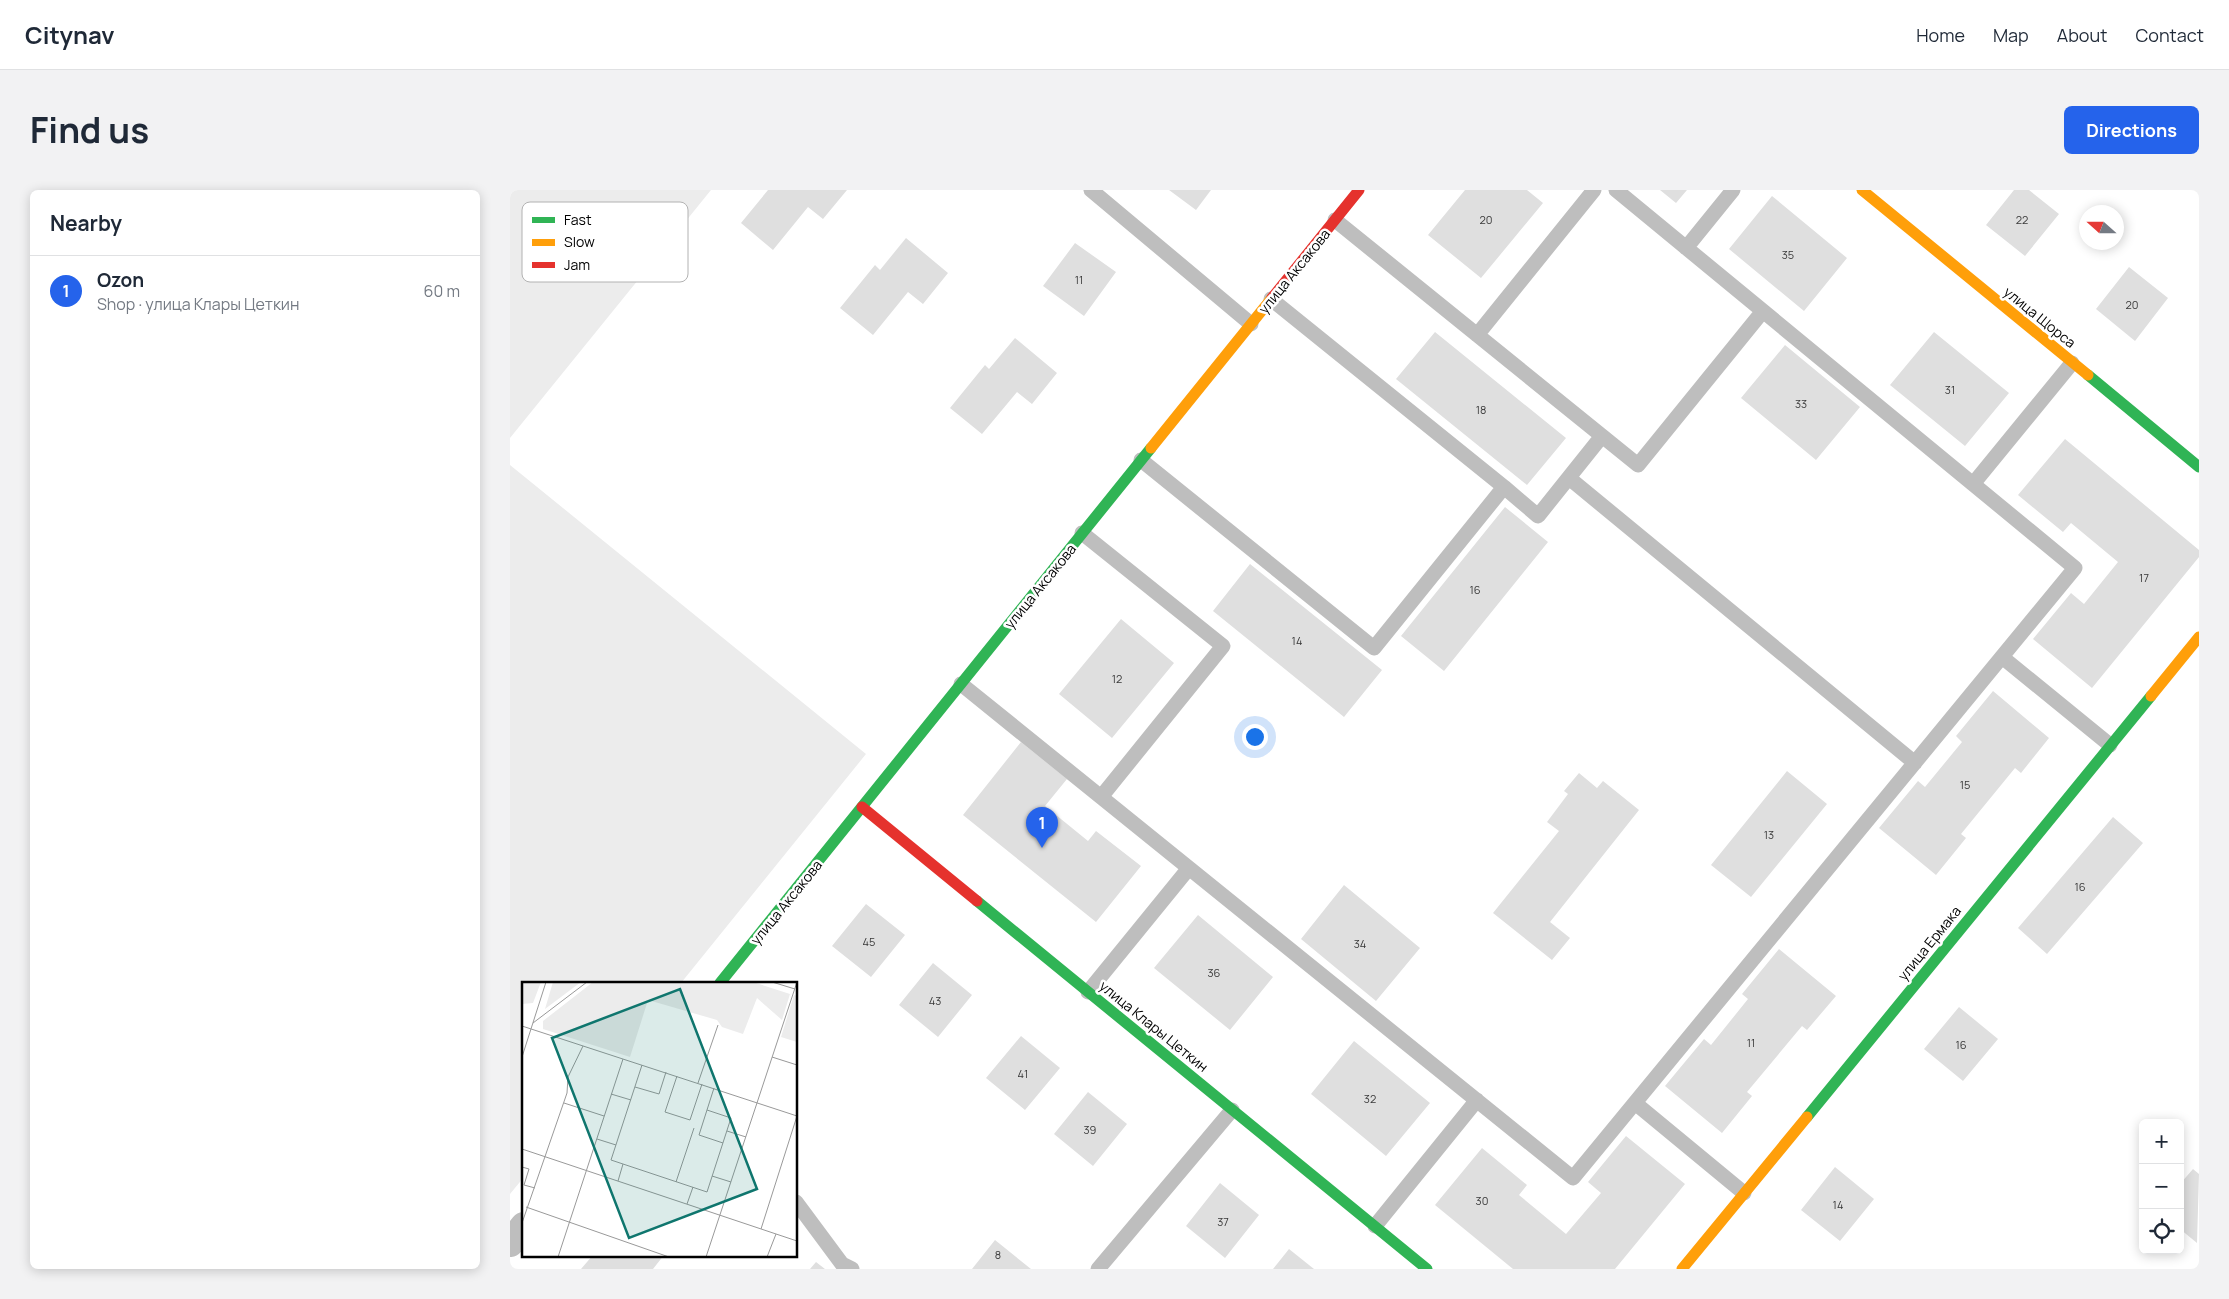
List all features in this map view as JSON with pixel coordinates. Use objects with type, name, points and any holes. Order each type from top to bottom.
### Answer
[{"type":"street","name":"улица Аксакова","points":[[721,982],[1359,190]]},
{"type":"street","name":"улица Щорса","points":[[1862,190],[2199,467]]},
{"type":"street","name":"улица Ермака","points":[[1682,1269],[2199,636]]},
{"type":"street","name":"улица Клары Цеткин","points":[[862,807],[1427,1269]]},
{"type":"street","points":[[510,1244],[522,1229]]},
{"type":"lane","points":[[1091,190],[1251,324]]},
{"type":"lane","points":[[1477,335],[1594,190]]},
{"type":"lane","points":[[961,684],[1573,1178],[2075,568],[1616,190]]},
{"type":"lane","points":[[1686,248],[1733,190]]},
{"type":"lane","points":[[1335,220],[1638,466],[1763,311]]},
{"type":"lane","points":[[1271,299],[1538,516],[1602,436]]},
{"type":"lane","points":[[1973,484],[2072,363]]},
{"type":"lane","points":[[1142,460],[1374,648],[1504,487]]},
{"type":"lane","points":[[1569,478],[1915,763]]},
{"type":"lane","points":[[1082,533],[1222,646],[1101,797]]},
{"type":"lane","points":[[2002,657],[2110,745]]},
{"type":"lane","points":[[1088,992],[1189,868]]},
{"type":"lane","points":[[1375,1226],[1477,1100]]},
{"type":"lane","points":[[1635,1104],[1744,1193]]},
{"type":"lane","points":[[1098,1269],[1232,1110]]},
{"type":"lane","points":[[798,1205],[842,1264],[852,1269]]},
{"type":"shaded area","points":[[510,190],[711,190],[688,218],[688,202],[522,202],[522,282],[636,282],[510,438]]},
{"type":"shaded area","points":[[510,465],[866,754],[682,982],[522,982],[522,1179],[510,1194]]},
{"type":"building","points":[[768,190],[847,190],[823,219],[808,207],[773,250],[741,223]]},
{"type":"building","points":[[1169,190],[1211,190],[1196,210]]},
{"type":"building","points":[[1465,190],[1527,190],[1543,203],[1481,278],[1428,235]]},
{"type":"building","points":[[1660,190],[1687,190],[1676,203]]},
{"type":"building","points":[[2014,190],[2029,190],[2059,214],[2025,256],[1986,225]]},
{"type":"building","points":[[1772,196],[1847,258],[1804,311],[1729,249]]},
{"type":"building","points":[[906,238],[948,273],[923,304],[908,292],[873,335],[840,308],[875,265],[880,270]]},
{"type":"building","points":[[1075,243],[1116,272],[1084,316],[1043,286]]},
{"type":"building","points":[[2129,267],[2168,298],[2135,341],[2096,309]]},
{"type":"building","points":[[1435,332],[1566,438],[1527,485],[1396,379]]},
{"type":"building","points":[[1934,332],[2009,393],[1965,446],[1890,385]]},
{"type":"building","points":[[1015,338],[1057,373],[1032,404],[1017,392],[982,434],[950,408],[985,365],[989,369]]},
{"type":"building","points":[[1785,345],[1860,407],[1816,460],[1741,398]]},
{"type":"building","points":[[2065,439],[2199,550],[2199,557],[2092,688],[2033,639],[2071,593],[2084,604],[2118,562],[2071,523],[2063,532],[2018,495]]},
{"type":"building","points":[[1505,507],[1548,542],[1444,671],[1401,636]]},
{"type":"building","points":[[1250,564],[1382,670],[1344,717],[1213,611]]},
{"type":"building","points":[[1121,619],[1174,663],[1112,738],[1059,694]]},
{"type":"building","points":[[1993,691],[2049,738],[2021,773],[2015,768],[1961,834],[1966,838],[1936,875],[1879,828],[1918,781],[1925,787],[1962,742],[1956,736]]},
{"type":"building","points":[[1021,742],[1067,779],[1045,806],[1088,841],[1096,831],[1141,866],[1096,922],[963,815]]},
{"type":"building","points":[[1787,771],[1827,804],[1751,897],[1711,865]]},
{"type":"building","points":[[1579,773],[1597,788],[1603,781],[1639,810],[1550,922],[1570,938],[1552,960],[1493,913],[1559,831],[1547,822],[1568,794],[1564,791]]},
{"type":"building","points":[[2113,817],[2143,843],[2047,954],[2018,928]]},
{"type":"building","points":[[1344,885],[1420,948],[1376,1001],[1301,939]]},
{"type":"building","points":[[866,904],[905,935],[871,977],[832,946]]},
{"type":"building","points":[[1198,915],[1273,977],[1230,1030],[1154,968]]},
{"type":"building","points":[[1779,949],[1836,996],[1807,1030],[1802,1026],[1747,1092],[1752,1096],[1722,1133],[1665,1086],[1704,1039],[1711,1045],[1748,999],[1742,994]]},
{"type":"building","points":[[933,963],[972,995],[938,1037],[899,1005]]},
{"type":"building","points":[[1959,1007],[1998,1039],[1963,1081],[1924,1049]]},
{"type":"building","points":[[1021,1036],[1060,1068],[1025,1110],[986,1078]]},
{"type":"building","points":[[1354,1041],[1430,1103],[1386,1156],[1311,1094]]},
{"type":"building","points":[[1088,1092],[1127,1124],[1093,1166],[1054,1134]]},
{"type":"building","points":[[1626,1136],[1685,1184],[1615,1269],[1513,1269],[1435,1205],[1482,1148],[1527,1185],[1519,1195],[1566,1234],[1601,1193],[1588,1182]]},
{"type":"building","points":[[1835,1167],[1874,1199],[1840,1241],[1801,1210]]},
{"type":"building","points":[[2193,1169],[2199,1174],[2197,1243],[2184,1232],[2184,1179]]},
{"type":"building","points":[[1220,1183],[1259,1215],[1225,1258],[1186,1226]]},
{"type":"building","points":[[995,1240],[1031,1269],[972,1269]]},
{"type":"building","points":[[1289,1249],[1314,1269],[1273,1269]]},
{"type":"building","points":[[592,1256],[663,1256],[653,1269],[581,1269]]},
{"type":"building","points":[[816,1262],[825,1269],[810,1269]]},
{"type":"traffic: fast","points":[[2088,375],[2199,467]]},
{"type":"traffic: fast","points":[[721,982],[1151,448]]},
{"type":"traffic: fast","points":[[1807,1117],[2151,696]]},
{"type":"traffic: fast","points":[[977,901],[1427,1269]]},
{"type":"traffic: slow","points":[[1862,190],[2088,375]]},
{"type":"traffic: slow","points":[[1151,448],[1272,298]]},
{"type":"traffic: slow","points":[[2151,696],[2199,637]]},
{"type":"traffic: slow","points":[[1682,1269],[1807,1117]]},
{"type":"traffic: jam","points":[[1272,298],[1359,190]]},
{"type":"traffic: jam","points":[[862,807],[977,901]]},
{"type":"place","name":"Ozon","points":[[1042,848]]}]
